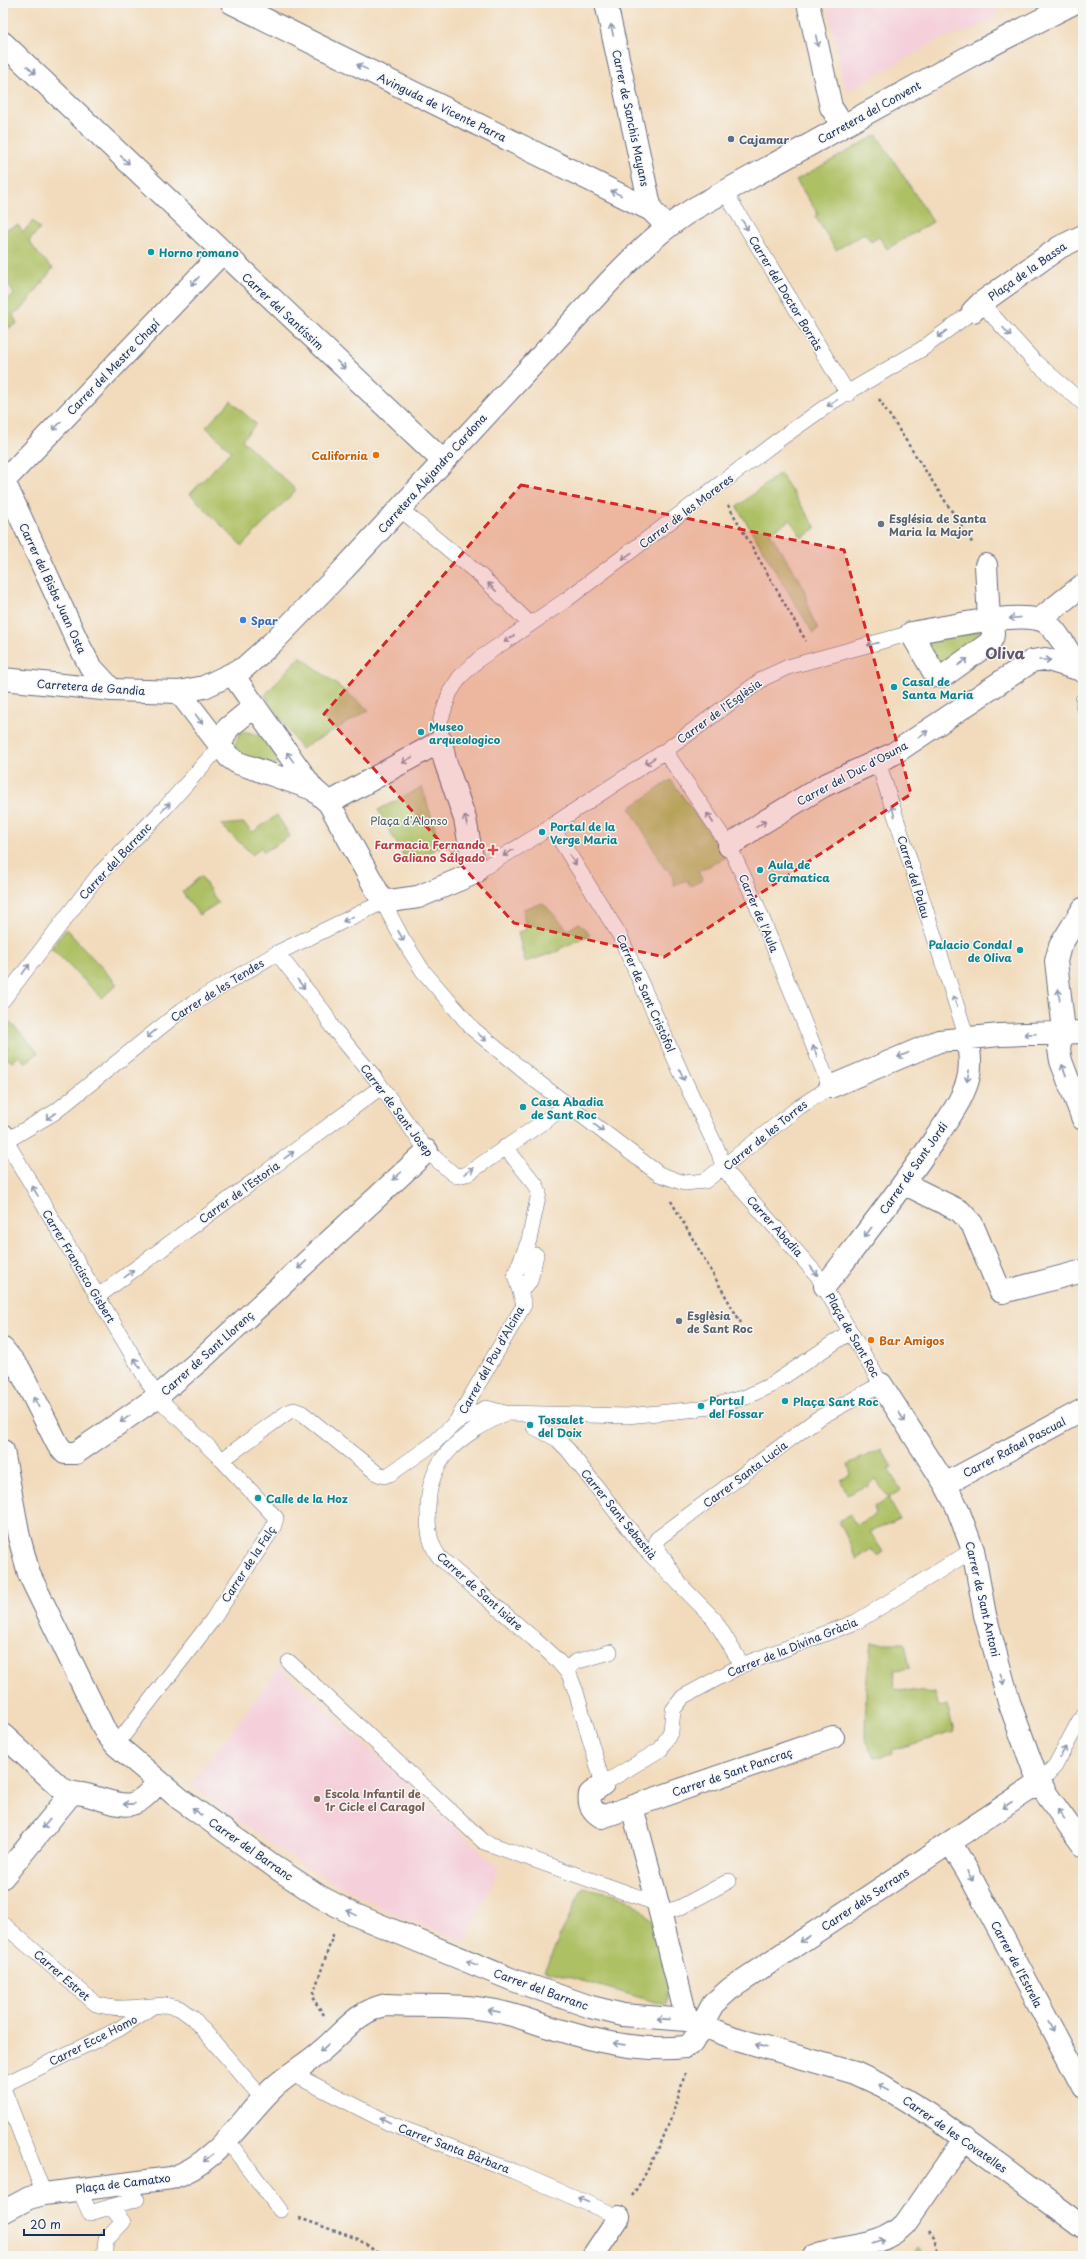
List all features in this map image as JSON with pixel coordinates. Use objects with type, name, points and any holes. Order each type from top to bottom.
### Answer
[{"type":"street","name":"Avinguda de Vicente Parra","points":[[232,3],[651,210]]},
{"type":"street","name":"Carrer de Sanchis Mayans","points":[[606,3],[651,210]]},
{"type":"street","points":[[808,3],[831,107],[843,126]]},
{"type":"street","name":"Carretera del Convent","points":[[667,227],[725,192],[972,55],[1074,3]]},
{"type":"street","name":"Carrer del Santíssim","points":[[3,43],[222,253],[443,461]]},
{"type":"street","points":[[651,210],[667,227]]},
{"type":"street","name":"Carretera Alejandro Cardona","points":[[179,692],[204,687],[233,674],[254,660],[272,643],[400,509],[610,281],[667,227]]},
{"type":"street","name":"Plaça de la Bassa","points":[[977,307],[1060,247],[1083,236]]},
{"type":"street","name":"Carrer del Mestre Chapí","points":[[3,480],[222,253]]},
{"type":"street","name":"Carrer del Bisbe Juan Osta","points":[[3,480],[90,666],[112,690]]},
{"type":"street","points":[[986,565],[989,620],[994,633],[993,639],[945,675],[936,676],[911,633],[989,620],[1029,616],[1040,619],[1048,624],[1082,671]]},
{"type":"street","points":[[1040,619],[1083,585]]},
{"type":"street","name":"Carrer del Duc d'Osuna","points":[[729,846],[762,823],[819,789],[893,754],[1032,661],[1045,659],[1082,671]]},
{"type":"street","points":[[233,674],[313,789],[329,803],[383,902],[418,897],[476,873],[465,819],[445,761],[441,741],[329,803]]},
{"type":"street","name":"Carretera de Gandia","points":[[3,679],[112,690],[179,692]]},
{"type":"street","points":[[179,692],[224,753],[238,762],[313,789]]},
{"type":"street","points":[[220,746],[228,728],[255,706]]},
{"type":"street","points":[[1083,909],[1057,953],[1056,969],[1063,1022],[1059,1049],[1060,1060],[1083,1119]]},
{"type":"street","points":[[830,1087],[921,1047],[939,1041],[967,1038],[1083,1032]]},
{"type":"street","name":"Carrer de Sant Jordi","points":[[825,1286],[905,1184],[953,1111],[964,1091],[970,1063],[967,1038]]},
{"type":"street","name":"Carrer de Sant Llorenç","points":[[3,1348],[20,1370],[58,1445],[65,1453],[76,1453],[157,1397],[218,1345],[374,1198],[427,1151]]},
{"type":"street","points":[[905,1184],[960,1211],[967,1216],[972,1224],[1000,1291],[1003,1292],[1083,1271]]},
{"type":"street","name":"Carrer de Sant Antoni","points":[[881,1384],[945,1484],[957,1507],[973,1550],[985,1615],[1009,1702],[1040,1783],[1083,1844]]},
{"type":"street","name":"Carrer Rafael Pascual","points":[[945,1484],[1083,1410]]},
{"type":"street","name":"Carrer del Barranc","points":[[3,1451],[19,1537],[31,1580],[106,1732],[116,1745],[158,1782],[251,1851],[320,1896],[343,1909],[513,1980],[590,2008],[694,2029]]},
{"type":"street","points":[[3,1735],[61,1788],[71,1794],[81,1793],[128,1806],[146,1798],[158,1782]]},
{"type":"street","name":"Carrer de Sant Pancraç","points":[[632,1807],[833,1737]]},
{"type":"street","name":"Carrer dels Serrans","points":[[694,2029],[714,2004],[730,1989],[1040,1783]]},
{"type":"street","name":"Carrer de la Divina Gràcia","points":[[603,1784],[590,1794],[589,1802],[592,1809],[597,1814],[602,1817],[632,1807]]},
{"type":"street","points":[[3,1877],[71,1794]]},
{"type":"street","points":[[632,1807],[694,2029]]},
{"type":"street","name":"Carrer de l'Estrela","points":[[950,1842],[968,1872],[1083,2087]]},
{"type":"street","name":"Plaça de Camatxo","points":[[3,2212],[30,2198],[44,2194],[171,2178],[196,2168],[228,2141],[263,2098],[291,2073],[320,2052],[352,2021],[374,2007],[386,2005],[464,2006],[505,2013],[558,2030],[617,2044],[676,2048],[685,2047],[694,2029]]},
{"type":"street","name":"Carrer de les Covatelles","points":[[694,2029],[737,2039],[855,2073],[905,2099],[965,2138],[1083,2226]]},
{"type":"street","points":[[814,2256],[834,2250],[877,2242],[898,2232],[965,2138]]},
{"type":"street","points":[[593,2256],[619,2216]]},
{"type":"lane","name":"Carrer del Doctor Borràs","points":[[725,192],[848,394]]},
{"type":"lane","name":"Carrer de les Moreres","points":[[441,741],[440,722],[444,706],[460,677],[479,659],[630,553],[835,400],[848,394],[922,349],[977,307]]},
{"type":"lane","points":[[977,307],[1034,361],[1083,403]]},
{"type":"lane","points":[[400,509],[482,577],[530,624]]},
{"type":"lane","name":"Carrer de l'Esglèsia","points":[[476,873],[546,830],[665,751],[764,678],[788,667],[911,633]]},
{"type":"lane","points":[[1083,700],[1083,706]]},
{"type":"lane","name":"Carrer del Barranc","points":[[3,1000],[96,879],[165,808],[220,746]]},
{"type":"lane","name":"Carrer de l'Aula","points":[[665,751],[729,846],[753,896],[830,1087]]},
{"type":"lane","name":"Carrer del Palau","points":[[878,762],[967,1038]]},
{"type":"lane","name":"Carrer de Sant Cristòfol","points":[[546,830],[620,934],[688,1088],[719,1153],[723,1168]]},
{"type":"lane","points":[[383,902],[402,938],[423,971],[452,1006],[481,1036],[568,1104]]},
{"type":"lane","name":"Carrer de les Tendes","points":[[4,1138],[55,1112],[177,1013],[277,953],[383,902]]},
{"type":"lane","name":"Carrer de Sant Josep","points":[[277,953],[324,1012],[332,1027],[381,1087],[427,1151],[442,1166],[457,1176],[466,1174],[568,1104]]},
{"type":"lane","name":"Carrer de l'Estoria","points":[[97,1297],[381,1087]]},
{"type":"lane","name":"Carrer de les Torres","points":[[568,1104],[659,1174],[684,1183],[699,1183],[713,1177],[799,1107],[830,1087]]},
{"type":"lane","name":"Carrer Francisco Gisbert","points":[[4,1138],[157,1397]]},
{"type":"lane","name":"Carrer del Pou d'Alcina","points":[[456,1422],[524,1305],[515,1275],[528,1240],[539,1193],[536,1185],[505,1147]]},
{"type":"lane","name":"Carrer Abadia","points":[[723,1168],[798,1252],[825,1286]]},
{"type":"lane","points":[[520,1292],[530,1281],[536,1255]]},
{"type":"lane","name":"Plaça de Sant Roc","points":[[825,1286],[881,1384]]},
{"type":"lane","points":[[222,1460],[288,1412],[294,1410],[302,1413],[378,1474],[384,1476],[390,1474],[433,1444],[456,1422],[486,1408],[505,1414],[627,1416],[702,1409],[746,1397],[771,1386],[850,1332]]},
{"type":"lane","name":"Carrer Santa Lucia","points":[[681,1586],[656,1546],[657,1539],[817,1419],[881,1384]]},
{"type":"lane","name":"Carrer de la Falç","points":[[116,1745],[213,1619],[276,1521],[274,1516],[222,1460],[157,1397]]},
{"type":"lane","name":"Carrer de Sant Isidre","points":[[505,1414],[475,1429],[440,1460],[429,1486],[429,1536],[434,1550],[440,1558],[534,1639],[566,1670],[576,1692],[603,1784]]},
{"type":"lane","name":"Carrer Sant Sebastià","points":[[534,1427],[557,1439],[568,1450],[644,1548],[714,1619],[742,1665]]},
{"type":"lane","name":"Carrer de la Divina Gràcia","points":[[603,1784],[653,1756],[660,1749],[671,1731],[673,1710],[683,1697],[742,1665],[856,1622],[973,1550]]},
{"type":"lane","points":[[566,1670],[575,1662],[610,1652]]},
{"type":"lane","points":[[289,1662],[484,1842],[659,1908],[679,1908],[729,1882]]},
{"type":"lane","points":[[1040,1783],[1055,1766],[1083,1714]]},
{"type":"lane","name":"Carrer Estret","points":[[3,1924],[96,2004],[124,2009],[153,2006]]},
{"type":"lane","points":[[153,2006],[165,2005],[179,2008],[190,2015],[204,2028],[263,2098]]},
{"type":"lane","name":"Carrer Ecce Homo","points":[[3,2084],[119,2029],[153,2006]]},
{"type":"lane","name":"Carrer Santa Bàrbara","points":[[291,2073],[391,2124],[513,2171],[619,2216]]},
{"type":"lane","points":[[3,2088],[44,2194]]},
{"type":"lane","points":[[228,2141],[280,2210]]},
{"type":"lane","points":[[79,2189],[90,2213],[137,2199]]},
{"type":"lane","points":[[104,2256],[106,2240],[123,2222],[111,2207]]},
{"type":"path","points":[[875,392],[986,565]]},
{"type":"path","points":[[725,500],[816,659]]},
{"type":"path","points":[[673,1207],[741,1323]]},
{"type":"path","points":[[339,2034],[317,2006],[314,1992],[343,1909]]},
{"type":"path","points":[[619,2216],[645,2174],[664,2138],[679,2096],[694,2029]]},
{"type":"path","points":[[280,2210],[358,2239],[382,2256]]},
{"type":"highlighted area","points":[[521,485],[844,550],[911,794],[664,957],[514,923],[324,714]]},
{"type":"shaded area","points":[[827,3],[996,3],[998,15],[973,30],[944,37],[852,89],[844,87]]},
{"type":"shaded area","name":"Escola Infantil de 1r Cicle el Caragol","points":[[280,1667],[499,1868],[466,1942],[388,1912],[305,1867],[228,1814],[191,1784]]},
{"type":"green space","points":[[877,135],[933,222],[887,249],[879,237],[871,242],[865,233],[836,250],[815,216],[818,214],[796,180]]},
{"type":"green space","points":[[33,221],[40,229],[29,241],[39,255],[53,268],[23,308],[13,314],[17,324],[3,330],[3,316],[6,314],[3,307],[3,300],[14,295],[3,271],[3,231],[18,225],[23,232]]},
{"type":"green space","points":[[231,401],[256,424],[242,440],[296,490],[242,546],[190,494],[231,451],[206,427]]},
{"type":"green space","points":[[780,473],[816,528],[802,538],[790,520],[770,533],[804,588],[809,611],[818,629],[813,633],[737,507]]},
{"type":"green space","points":[[989,621],[993,633],[944,674],[912,634]]},
{"type":"green space","points":[[300,656],[369,710],[301,749],[265,695]]},
{"type":"green space","points":[[244,731],[264,737],[279,759],[275,765],[238,753],[234,747],[240,733]]},
{"type":"green space","points":[[671,780],[726,857],[698,872],[703,880],[690,886],[687,880],[674,885],[672,875],[668,868],[665,869],[630,808]]},
{"type":"green space","name":"Plaça d'Alonso","points":[[422,787],[441,847],[407,862],[378,810]]},
{"type":"green space","points":[[277,815],[290,836],[264,852],[261,847],[253,855],[221,825],[243,823],[253,832]]},
{"type":"green space","points":[[201,876],[218,903],[199,915],[182,892]]},
{"type":"green space","points":[[543,903],[568,930],[579,923],[590,935],[559,949],[559,951],[525,962],[518,932],[526,930],[523,909]]},
{"type":"green space","points":[[66,929],[117,984],[102,998],[51,948]]},
{"type":"green space","points":[[3,1016],[23,1035],[38,1053],[25,1063],[19,1056],[12,1062],[3,1056],[8,1046],[3,1041]]},
{"type":"green space","points":[[881,1449],[892,1467],[888,1469],[901,1490],[888,1498],[875,1478],[867,1487],[865,1486],[847,1495],[841,1480],[851,1474],[848,1464]]},
{"type":"green space","points":[[888,1498],[900,1519],[870,1532],[883,1552],[877,1556],[871,1549],[857,1559],[839,1521],[850,1515],[856,1525],[876,1514],[874,1507]]},
{"type":"green space","points":[[871,1643],[905,1643],[910,1668],[895,1670],[894,1689],[935,1693],[939,1707],[947,1705],[954,1732],[892,1750],[893,1753],[874,1758],[865,1740],[866,1687]]},
{"type":"green space","points":[[583,1887],[611,1893],[627,1899],[639,1907],[649,1918],[657,1931],[666,1960],[668,1991],[666,2005],[544,1970]]},
{"type":"green space","points":[[918,2247],[925,2256],[912,2256]]},
{"type":"place","name":"Cajamar","points":[[731,139]]},
{"type":"place","name":"Horno romano","points":[[151,252]]},
{"type":"place","name":"California","points":[[376,455]]},
{"type":"place","name":"Església de Santa Maria la Major","points":[[881,524]]},
{"type":"place","name":"Spar","points":[[243,620]]},
{"type":"place","name":"Casal de Santa Maria","points":[[894,687]]},
{"type":"place","name":"Museo arqueologico","points":[[421,732]]},
{"type":"place","name":"Portal de la Verge Maria","points":[[542,832]]},
{"type":"place","name":"Farmacia Fernando Galiano Salgado","points":[[493,850]]},
{"type":"place","name":"Aula de Gramatica","points":[[760,870]]},
{"type":"place","name":"Palacio Condal de Oliva","points":[[1020,950]]},
{"type":"place","name":"Casa Abadia de Sant Roc","points":[[523,1107]]},
{"type":"place","name":"Esglèsia de Sant Roc","points":[[679,1321]]},
{"type":"place","name":"Bar Amigos","points":[[871,1340]]},
{"type":"place","name":"Plaça Sant Roc","points":[[785,1401]]},
{"type":"place","name":"Portal del Fossar","points":[[701,1406]]},
{"type":"place","name":"Tossalet del Doix","points":[[530,1425]]},
{"type":"place","name":"Calle de la Hoz","points":[[258,1498]]},
{"type":"place","name":"Escola Infantil de 1r Cicle el Caragol","points":[[317,1799]]},
{"type":"district","name":"Oliva","points":[[1005,652]]}]
